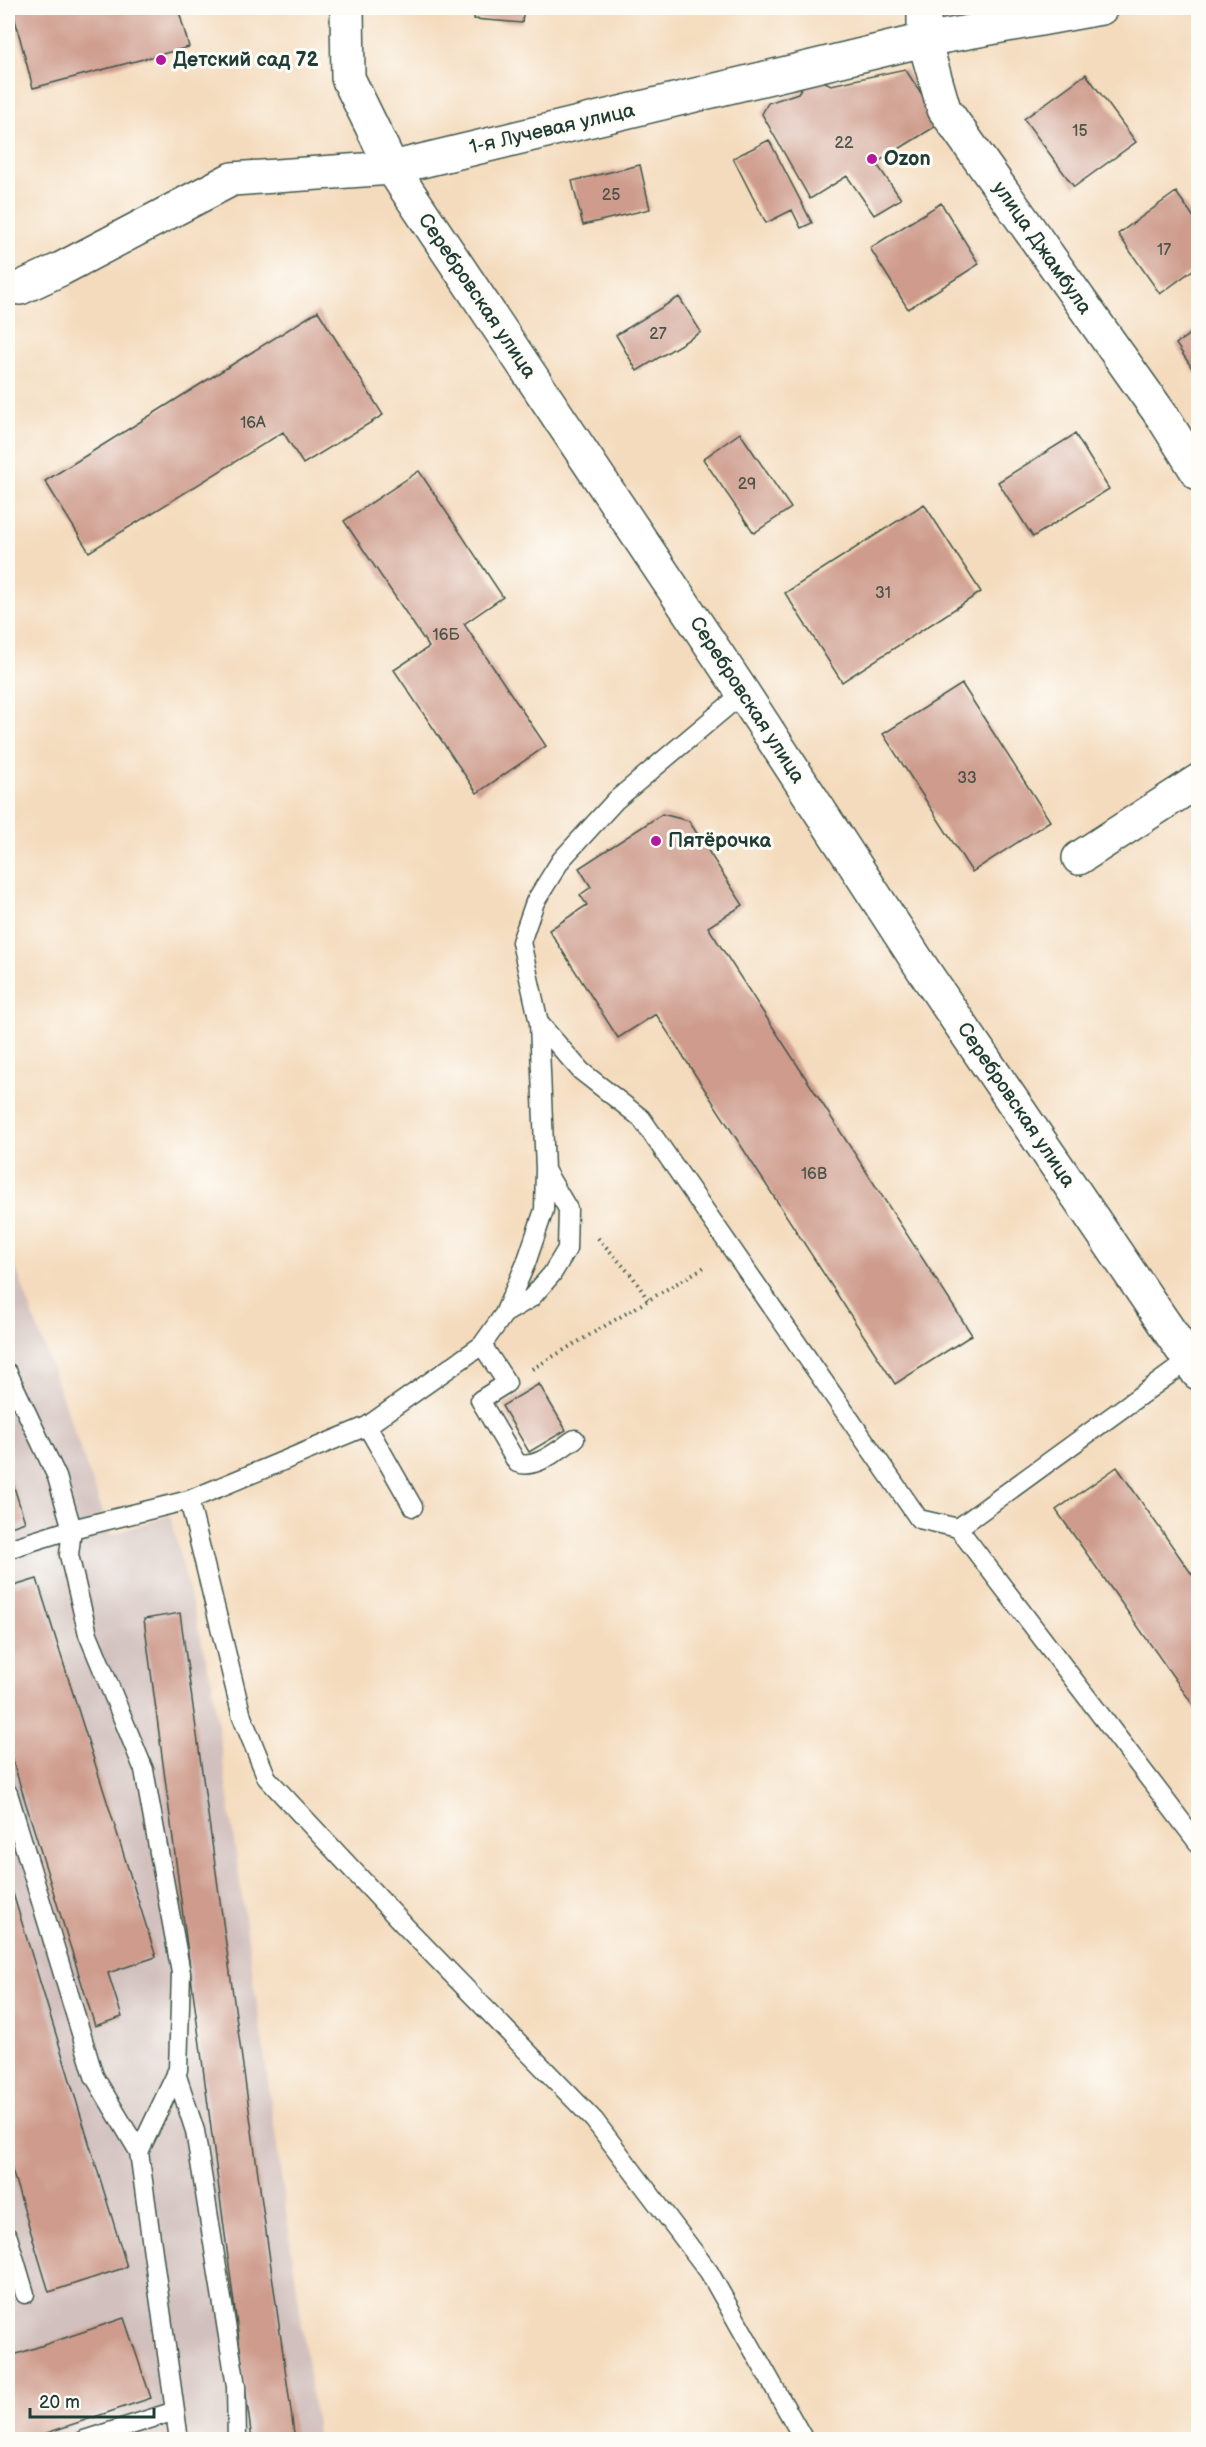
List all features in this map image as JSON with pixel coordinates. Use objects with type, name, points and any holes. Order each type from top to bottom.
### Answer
[{"type":"street","name":"Серебровская улица","points":[[347,8],[348,78],[392,168],[743,693],[924,970],[1194,1366]]},
{"type":"street","name":"улица Джамбула","points":[[924,8],[924,40],[944,108],[1164,419],[1198,473]]},
{"type":"street","name":"1-я Лучевая улица","points":[[20,288],[61,269],[232,179],[392,168],[924,40],[1101,8]]},
{"type":"street","points":[[1080,858],[1198,781]]},
{"type":"lane","points":[[8,1549],[72,1528],[189,1500],[367,1426],[482,1345],[504,1314],[526,1263],[544,1210],[545,1170],[539,1023],[521,942],[535,902],[561,860],[616,800],[743,693]]},
{"type":"lane","points":[[539,1023],[581,1071],[640,1118],[920,1519],[958,1528],[1198,1843]]},
{"type":"lane","points":[[504,1314],[531,1298],[552,1274],[567,1249],[568,1209],[545,1170]]},
{"type":"lane","points":[[482,1345],[507,1383],[480,1400],[517,1462],[525,1466],[533,1464],[575,1439]]},
{"type":"lane","points":[[958,1528],[1194,1366]]},
{"type":"lane","points":[[8,1373],[57,1477],[72,1528],[69,1555],[88,1634],[144,1770],[181,1972],[176,2073],[195,2131],[236,2386],[237,2439]]},
{"type":"lane","points":[[367,1426],[413,1507]]},
{"type":"lane","points":[[189,1500],[242,1717],[267,1778],[404,1925],[594,2120],[709,2272],[804,2439]]},
{"type":"lane","points":[[8,1792],[94,2076],[139,2152],[179,2439]]},
{"type":"lane","points":[[139,2152],[176,2073]]},
{"type":"lane","points":[[8,2237],[25,2294]]},
{"type":"lane","points":[[84,2439],[175,2411]]},
{"type":"path","points":[[568,1209],[610,1250],[633,1277],[648,1300]]},
{"type":"path","points":[[507,1383],[705,1267]]},
{"type":"shaded area","points":[[8,1245],[111,1535],[170,1515],[212,1683],[318,2439],[8,2439]]},
{"type":"building","points":[[12,8],[178,8],[189,47],[33,88]]},
{"type":"building","points":[[475,8],[524,8],[522,23],[474,19]]},
{"type":"building","points":[[905,69],[941,123],[876,163],[901,199],[874,215],[847,176],[810,199],[762,114],[768,103],[798,93],[804,84],[823,81],[831,85]]},
{"type":"building","points":[[1086,74],[1136,142],[1074,187],[1024,119]]},
{"type":"building","points":[[769,140],[812,223],[801,228],[792,210],[766,223],[733,158]]},
{"type":"building","points":[[640,165],[650,209],[583,225],[572,181]]},
{"type":"building","points":[[1176,192],[1198,223],[1198,266],[1160,294],[1118,234]]},
{"type":"building","points":[[941,203],[979,264],[908,309],[870,248]]},
{"type":"building","points":[[679,297],[701,332],[637,371],[616,335]]},
{"type":"building","points":[[318,311],[383,415],[303,464],[283,432],[89,552],[45,481]]},
{"type":"building","points":[[1198,328],[1198,377],[1176,344]]},
{"type":"building","points":[[740,433],[791,508],[754,533],[703,459]]},
{"type":"building","points":[[1075,434],[1109,489],[1033,537],[998,482]]},
{"type":"building","points":[[419,471],[503,597],[464,624],[546,746],[477,793],[394,670],[429,647],[344,521]]},
{"type":"building","points":[[924,504],[981,592],[842,682],[785,593]]},
{"type":"building","points":[[962,684],[1050,821],[972,872],[883,734]]},
{"type":"building","points":[[662,814],[689,821],[743,905],[708,927],[972,1335],[895,1384],[656,1014],[618,1038],[549,930],[587,905],[580,895],[591,887],[579,868]]},
{"type":"building","points":[[539,1384],[566,1430],[529,1452],[502,1406]]},
{"type":"building","points":[[1117,1467],[1198,1583],[1198,1712],[1056,1510]]},
{"type":"building","points":[[8,1468],[25,1522],[8,1528]]},
{"type":"building","points":[[8,1566],[14,1586],[37,1579],[156,1957],[108,1973],[122,2017],[95,2026],[8,1746]]},
{"type":"building","points":[[180,1613],[295,2440],[252,2440],[144,1619]]},
{"type":"building","points":[[8,1877],[127,2267],[49,2292],[8,2157]]},
{"type":"building","points":[[124,2318],[151,2398],[26,2440],[8,2440],[8,2357]]},
{"type":"place","name":"Детский сад 72","points":[[161,60]]},
{"type":"place","name":"Ozon","points":[[872,159]]},
{"type":"place","name":"Пятёрочка","points":[[656,841]]}]
